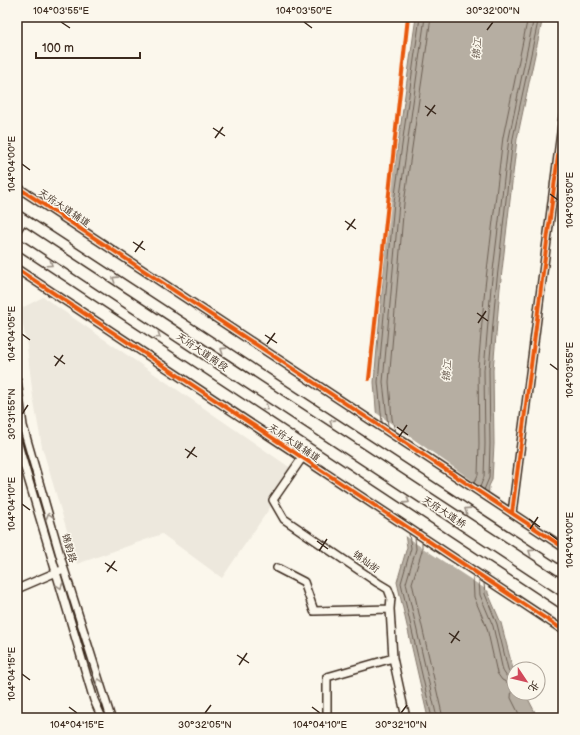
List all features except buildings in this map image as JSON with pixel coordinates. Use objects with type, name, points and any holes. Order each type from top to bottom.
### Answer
[{"type":"main road","name":"天府大道南段","points":[[20,217],[563,574]]},
{"type":"main road","name":"天府大道南段","points":[[17,243],[374,479]]},
{"type":"main road","name":"天府大道桥","points":[[374,479],[563,604]]},
{"type":"street","points":[[512,513],[563,117]]},
{"type":"street","name":"天府大道辅道","points":[[17,187],[563,547]]},
{"type":"street","points":[[17,230],[20,217]]},
{"type":"street","name":"天府大道辅道","points":[[17,269],[563,630]]},
{"type":"street","name":"锦韵路","points":[[17,380],[23,426],[64,569],[111,718]]},
{"type":"street","name":"锦韵路","points":[[17,441],[55,573],[94,700],[102,718]]},
{"type":"street","name":"锦灿街","points":[[302,458],[273,500],[284,519],[388,589],[391,597],[390,609],[393,658],[406,718]]},
{"type":"street","points":[[277,568],[304,582],[314,611],[390,609]]},
{"type":"street","points":[[17,588],[64,569]]},
{"type":"street","points":[[327,718],[327,677],[393,658]]},
{"type":"shaded area","points":[[43,297],[295,471],[222,578],[162,534],[77,564],[42,447],[20,309]]},
{"type":"water","name":"锦江","points":[[416,17],[543,17],[517,139],[500,288],[493,370],[494,444],[492,480],[489,486],[486,538],[488,593],[501,623],[511,661],[506,661],[506,701],[529,701],[538,718],[428,718],[397,582],[407,547],[396,479],[377,422],[374,382],[390,201]]},
{"type":"pier","points":[[375,412],[490,493],[488,538],[490,592],[403,535],[394,479],[381,443]]},
{"type":"cycle path","points":[[369,379],[408,17]]},
{"type":"cycle path","points":[[512,513],[563,117]]},
{"type":"cycle path","points":[[17,187],[563,547]]},
{"type":"cycle path","points":[[17,269],[563,630]]}]
